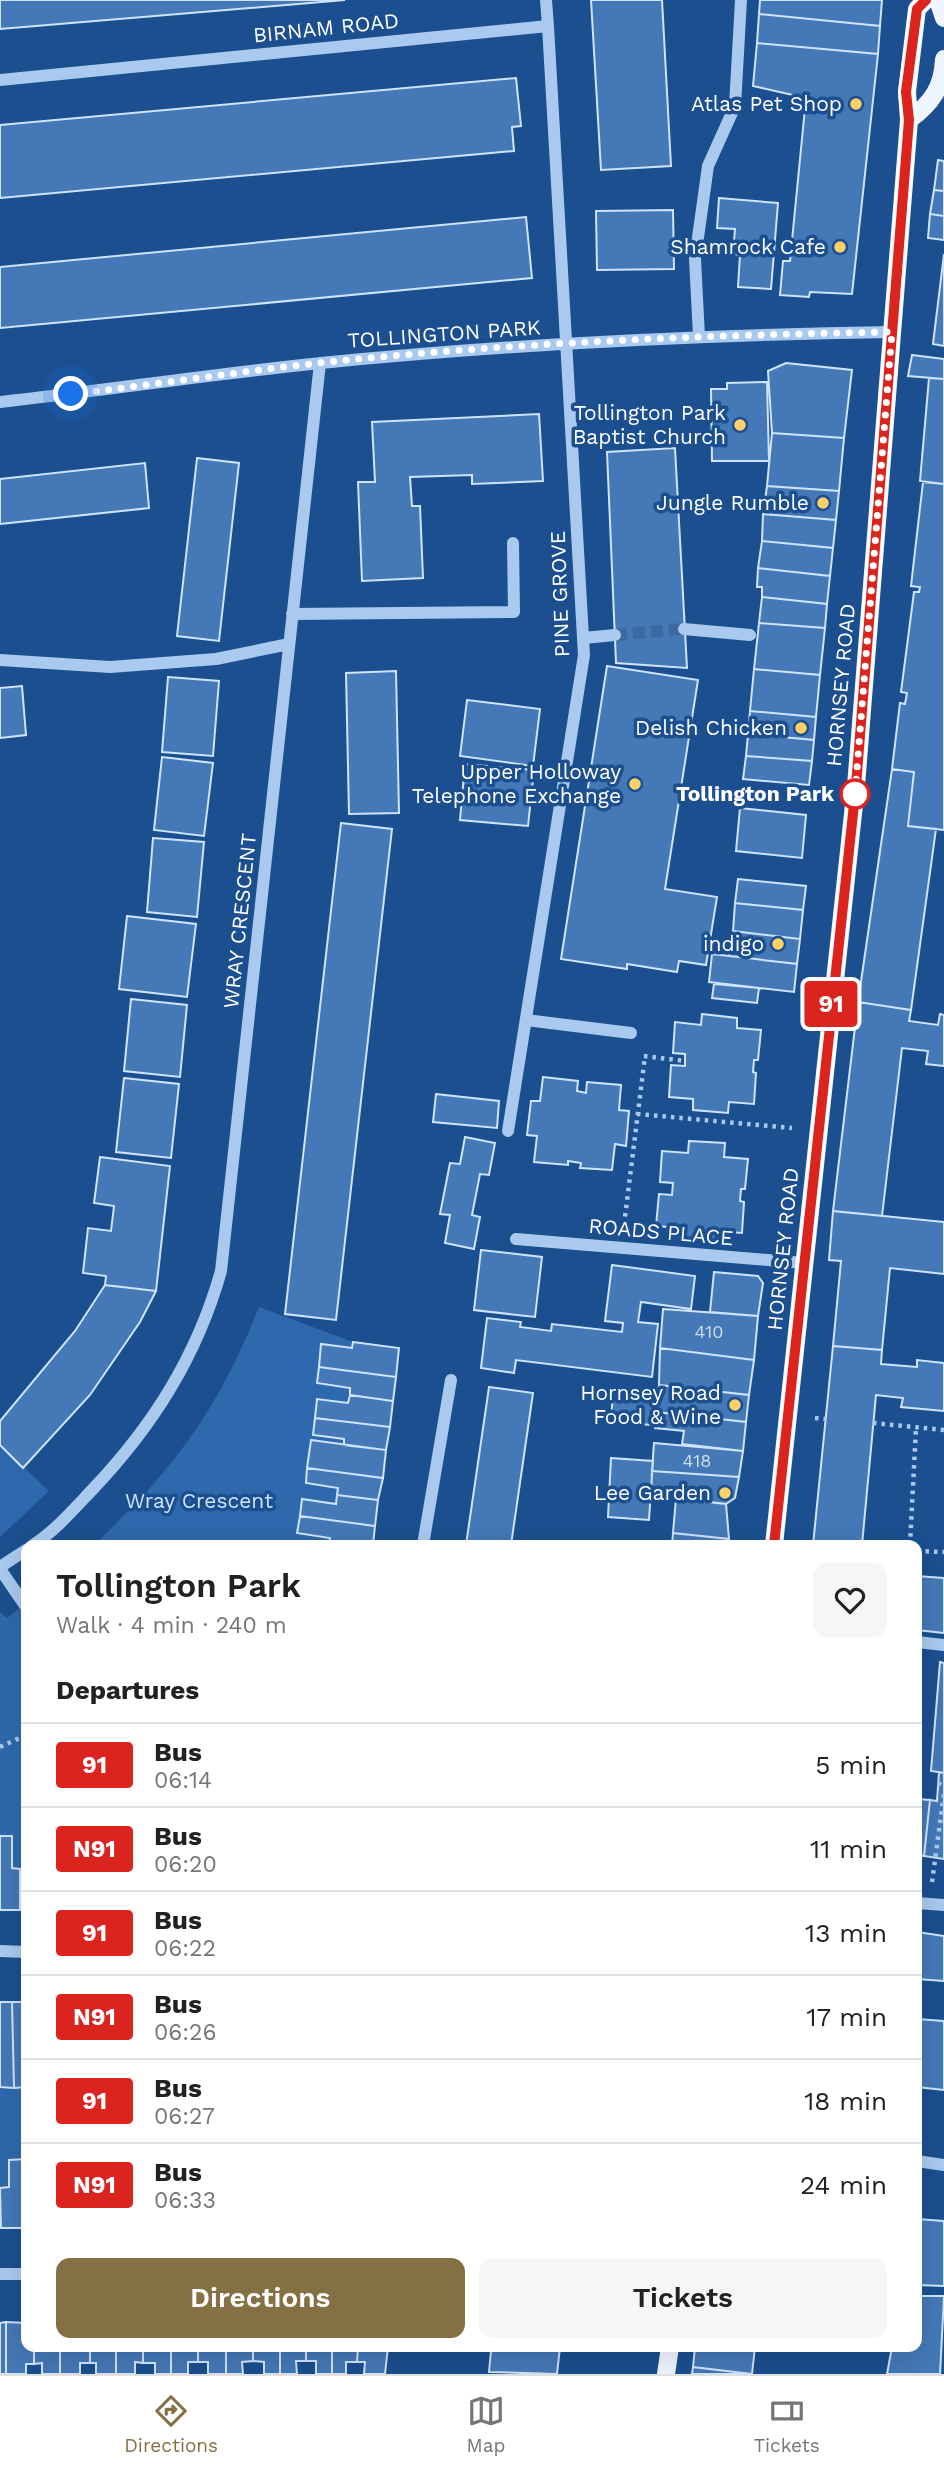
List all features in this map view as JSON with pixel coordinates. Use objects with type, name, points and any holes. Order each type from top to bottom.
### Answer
[{"type":"main road","name":"HORNSEY ROAD","points":[[775,1540],[856,786],[909,120],[906,92],[917,9],[926,0]]},
{"type":"main road","points":[[938,0],[944,18]]},
{"type":"main road","points":[[909,120],[930,102],[944,79],[944,59]]},
{"type":"main road","points":[[666,2374],[669,2352]]},
{"type":"street","points":[[546,0],[568,344]]},
{"type":"street","points":[[699,337],[695,259],[708,166],[736,106],[741,0]]},
{"type":"street","name":"BIRNAM ROAD","points":[[0,80],[548,26]]},
{"type":"street","name":"TOLLINGTON PARK","points":[[0,402],[320,363],[568,344],[699,337],[892,332]]},
{"type":"street","name":"PINE GROVE","points":[[508,1130],[584,655],[568,344]]},
{"type":"street","name":"WRAY CRESCENT","points":[[39,1540],[75,1508],[129,1451],[172,1390],[210,1311],[221,1271],[320,363]]},
{"type":"street","points":[[292,614],[514,612],[513,543]]},
{"type":"street","points":[[684,629],[750,635]]},
{"type":"street","points":[[583,638],[615,635]]},
{"type":"street","points":[[0,660],[110,667],[216,659],[289,644]]},
{"type":"street","points":[[526,1020],[632,1033]]},
{"type":"street","name":"ROADS PLACE","points":[[516,1239],[804,1263]]},
{"type":"street","points":[[424,1540],[451,1380]]},
{"type":"street","points":[[21,1553],[0,1568],[21,1600]]},
{"type":"street","points":[[922,1643],[944,1645]]},
{"type":"street","points":[[923,1903],[944,1905]]},
{"type":"street","points":[[0,1951],[21,1951]]},
{"type":"street","points":[[922,2162],[944,2165]]},
{"type":"street","points":[[0,2274],[21,2274]]},
{"type":"path","points":[[619,1248],[645,1056]]},
{"type":"path","points":[[637,1114],[817,1130]]},
{"type":"path","points":[[873,1423],[944,1430]]},
{"type":"path","points":[[911,1540],[916,1428]]},
{"type":"path","points":[[922,1551],[944,1552]]},
{"type":"path","points":[[0,1746],[21,1737]]},
{"type":"path","points":[[938,1783],[944,1787]]},
{"type":"path","points":[[923,1903],[944,1794]]},
{"type":"green space","name":"Wray Crescent","points":[[259,1307],[353,1342],[352,1348],[321,1345],[317,1383],[350,1388],[348,1403],[317,1399],[313,1434],[344,1439],[344,1445],[311,1441],[306,1483],[338,1488],[336,1504],[302,1499],[297,1533],[330,1540],[99,1540],[148,1490],[191,1436],[210,1408]]},
{"type":"green space","points":[[0,1445],[49,1491],[0,1537]]},
{"type":"green space","points":[[21,1607],[21,1868],[12,1868],[12,1836],[0,1836],[0,1612],[7,1618]]},
{"type":"green space","points":[[0,2087],[21,2087],[21,2159],[9,2160],[9,2187],[0,2188]]},
{"type":"building","points":[[0,0],[345,0],[0,29]]},
{"type":"building","points":[[591,0],[662,0],[671,166],[601,170]]},
{"type":"building","points":[[760,0],[882,0],[880,26],[759,14]]},
{"type":"building","points":[[759,14],[880,26],[878,54],[757,43]]},
{"type":"building","points":[[757,43],[878,54],[852,294],[810,292],[809,297],[780,295],[783,261],[790,261],[806,98],[753,86]]},
{"type":"building","points":[[516,78],[521,126],[512,127],[514,151],[0,198],[0,125]]},
{"type":"building","points":[[938,160],[944,161],[944,191],[934,190]]},
{"type":"building","points":[[934,190],[944,191],[944,216],[930,214]]},
{"type":"building","points":[[719,198],[778,203],[771,289],[738,287],[740,255],[733,254],[735,229],[717,228]]},
{"type":"building","points":[[673,210],[674,269],[597,270],[596,211]]},
{"type":"building","points":[[930,214],[944,216],[944,240],[928,238]]},
{"type":"building","points":[[526,217],[532,278],[0,328],[0,267]]},
{"type":"building","points":[[944,254],[944,346],[933,344]]},
{"type":"building","points":[[912,355],[944,359],[944,379],[908,376]]},
{"type":"building","points":[[786,363],[852,370],[844,438],[772,433],[768,371]]},
{"type":"building","points":[[929,378],[944,379],[944,484],[920,481]]},
{"type":"building","name":"Tollington Park Baptist Church","points":[[767,382],[769,461],[712,461],[711,389],[727,389],[727,383]]},
{"type":"building","points":[[539,414],[543,481],[472,484],[472,475],[410,477],[412,506],[420,506],[423,578],[362,581],[358,482],[375,482],[372,422]]},
{"type":"building","points":[[772,433],[844,438],[839,491],[767,486]]},
{"type":"building","points":[[675,448],[687,668],[616,663],[607,452]]},
{"type":"building","points":[[197,458],[239,463],[219,641],[177,636]]},
{"type":"building","points":[[145,463],[149,508],[0,524],[0,479]]},
{"type":"building","points":[[923,482],[944,484],[944,830],[908,826],[914,772],[892,769],[900,703],[905,704],[907,693],[901,692],[914,592],[919,592],[920,587],[911,586]]},
{"type":"building","points":[[767,486],[839,491],[836,520],[763,514]]},
{"type":"building","points":[[763,514],[836,520],[833,548],[762,541]]},
{"type":"building","points":[[762,541],[833,548],[830,576],[758,568]]},
{"type":"building","points":[[758,568],[830,576],[827,604],[762,597],[762,587],[757,587]]},
{"type":"building","points":[[762,597],[827,604],[825,628],[759,623]]},
{"type":"building","points":[[759,623],[825,628],[820,675],[754,669]]},
{"type":"building","name":"Upper Holloway Telephone Exchange","points":[[607,666],[698,680],[665,889],[717,897],[706,965],[679,961],[677,972],[627,964],[627,969],[561,959]]},
{"type":"building","points":[[754,669],[820,675],[816,717],[750,711]]},
{"type":"building","points":[[396,671],[399,813],[349,814],[346,673]]},
{"type":"building","points":[[168,677],[219,681],[213,756],[162,752]]},
{"type":"building","points":[[22,686],[26,735],[0,738],[0,688]]},
{"type":"building","points":[[467,700],[540,709],[533,766],[460,756]]},
{"type":"building","points":[[750,711],[816,717],[814,740],[748,734]]},
{"type":"building","points":[[748,734],[814,740],[812,761],[746,756]]},
{"type":"building","points":[[746,756],[812,761],[809,785],[743,779]]},
{"type":"building","points":[[162,757],[213,763],[204,836],[154,830]]},
{"type":"building","points":[[465,764],[534,770],[528,826],[460,820]]},
{"type":"building","points":[[892,769],[914,772],[908,826],[936,829],[911,1010],[858,1002]]},
{"type":"building","points":[[740,808],[806,815],[802,858],[736,851]]},
{"type":"building","points":[[341,823],[392,829],[336,1320],[285,1314]]},
{"type":"building","points":[[153,838],[204,842],[197,917],[147,912]]},
{"type":"building","points":[[738,879],[806,886],[803,910],[735,903]]},
{"type":"building","points":[[735,903],[803,910],[800,939],[733,931]]},
{"type":"building","points":[[127,916],[196,924],[187,997],[119,989]]},
{"type":"building","points":[[733,931],[800,939],[797,964],[729,956]]},
{"type":"building","points":[[712,954],[797,964],[794,992],[709,982]]},
{"type":"building","points":[[714,984],[759,988],[757,1003],[712,998]]},
{"type":"building","points":[[131,999],[187,1005],[180,1077],[124,1071]]},
{"type":"building","points":[[858,1002],[911,1010],[909,1021],[938,1025],[940,1014],[944,1015],[944,1066],[926,1064],[928,1051],[902,1048],[882,1216],[833,1211]]},
{"type":"building","points":[[702,1014],[737,1018],[737,1028],[761,1030],[758,1060],[754,1060],[754,1104],[729,1102],[728,1113],[693,1110],[693,1099],[669,1097],[671,1065],[685,1066],[685,1054],[673,1053],[675,1022],[701,1025]]},
{"type":"building","points":[[543,1077],[578,1081],[577,1091],[586,1093],[587,1082],[621,1085],[619,1110],[629,1111],[626,1146],[615,1144],[612,1170],[580,1168],[581,1163],[568,1161],[568,1165],[534,1162],[537,1136],[527,1135],[531,1101],[540,1101]]},
{"type":"building","points":[[124,1078],[179,1084],[171,1158],[116,1152]]},
{"type":"building","points":[[436,1094],[499,1101],[497,1128],[433,1122]]},
{"type":"building","points":[[465,1137],[495,1143],[489,1175],[480,1174],[472,1215],[480,1217],[474,1249],[445,1243],[450,1215],[440,1214],[450,1163],[460,1164]]},
{"type":"building","points":[[689,1141],[725,1143],[724,1157],[748,1159],[745,1189],[741,1189],[740,1201],[744,1202],[742,1233],[716,1231],[716,1241],[680,1239],[680,1228],[656,1226],[659,1194],[672,1195],[673,1183],[660,1182],[662,1151],[688,1153]]},
{"type":"building","points":[[100,1157],[170,1166],[156,1291],[105,1285],[106,1276],[83,1273],[88,1228],[111,1231],[114,1206],[94,1203]]},
{"type":"building","points":[[833,1211],[944,1222],[944,1274],[890,1268],[882,1350],[833,1346],[841,1261],[829,1260]]},
{"type":"building","points":[[481,1250],[542,1257],[535,1317],[474,1310]]},
{"type":"building","points":[[612,1265],[695,1276],[691,1309],[641,1302],[638,1322],[658,1324],[652,1377],[516,1360],[514,1373],[481,1368],[487,1318],[521,1322],[520,1327],[551,1331],[552,1324],[622,1332],[623,1323],[605,1321]]},
{"type":"building","points":[[714,1272],[758,1276],[763,1283],[758,1316],[710,1312]]},
{"type":"building","points":[[105,1285],[156,1291],[140,1322],[90,1395],[23,1468],[0,1445],[0,1421],[75,1331]]},
{"type":"building","points":[[663,1309],[758,1316],[754,1360],[660,1348]]},
{"type":"building","points":[[353,1342],[399,1348],[396,1377],[319,1367],[321,1344],[352,1348]]},
{"type":"building","points":[[833,1346],[882,1350],[881,1364],[917,1367],[917,1360],[944,1363],[944,1411],[901,1407],[903,1398],[876,1395],[862,1540],[814,1540]]},
{"type":"building","points":[[660,1348],[754,1360],[749,1395],[659,1385]]},
{"type":"building","points":[[319,1367],[396,1377],[393,1401],[350,1395],[350,1388],[317,1383]]},
{"type":"building","points":[[659,1385],[749,1395],[746,1422],[656,1412]]},
{"type":"building","points":[[489,1387],[533,1393],[512,1540],[467,1540]]},
{"type":"building","points":[[613,1390],[658,1392],[655,1425],[611,1423]]},
{"type":"building","points":[[350,1395],[393,1401],[390,1427],[315,1418],[317,1399],[348,1403]]},
{"type":"building","points":[[656,1412],[746,1422],[743,1451],[682,1444],[684,1431],[655,1428]]},
{"type":"building","points":[[315,1418],[390,1427],[386,1450],[344,1445],[344,1439],[313,1435]]},
{"type":"building","points":[[311,1440],[386,1450],[383,1478],[307,1468]]},
{"type":"building","points":[[654,1443],[743,1451],[739,1477],[652,1471]]},
{"type":"building","points":[[611,1458],[653,1461],[649,1520],[608,1517]]},
{"type":"building","points":[[307,1468],[383,1478],[378,1500],[337,1495],[338,1488],[306,1483]]},
{"type":"building","points":[[652,1471],[739,1477],[735,1498],[726,1504],[651,1496]]},
{"type":"building","points":[[337,1495],[378,1500],[375,1526],[300,1516],[302,1499],[336,1504]]},
{"type":"building","points":[[676,1498],[726,1504],[729,1539],[673,1533]]},
{"type":"building","points":[[300,1516],[375,1526],[374,1540],[330,1540],[297,1533]]},
{"type":"building","points":[[673,1533],[729,1539],[729,1540],[672,1540]]},
{"type":"building","points":[[922,1576],[944,1578],[944,1633],[922,1631]]},
{"type":"building","points":[[940,1662],[944,1663],[944,1773],[931,1771]]},
{"type":"building","points":[[939,1772],[944,1773],[944,1859],[924,1856],[930,1800],[937,1801]]},
{"type":"building","points":[[922,1799],[930,1800],[922,1856]]},
{"type":"building","points":[[0,1836],[12,1836],[12,1868],[20,1869],[20,1910],[0,1910]]},
{"type":"building","points":[[21,1869],[21,1910],[20,1910]]},
{"type":"building","points":[[922,1933],[944,1936],[944,1981],[922,1979]]},
{"type":"building","points":[[0,2002],[12,2002],[14,2088],[0,2087]]},
{"type":"building","points":[[12,2002],[21,2002],[21,2087],[14,2088]]},
{"type":"building","points":[[922,2019],[944,2021],[944,2090],[922,2088]]},
{"type":"building","points":[[21,2159],[21,2228],[1,2228],[0,2188],[9,2187],[9,2160]]},
{"type":"building","points":[[922,2219],[944,2221],[944,2286],[922,2285]]},
{"type":"building","points":[[922,2296],[944,2296],[940,2374],[887,2374],[891,2352],[922,2352]]},
{"type":"building","points":[[6,2322],[6,2374],[0,2374],[0,2323]]},
{"type":"building","points":[[6,2322],[21,2323],[21,2352],[34,2352],[34,2364],[26,2364],[26,2374],[6,2374]]},
{"type":"building","points":[[34,2352],[60,2352],[60,2374],[42,2374],[42,2363],[34,2364]]},
{"type":"building","points":[[60,2352],[90,2352],[90,2363],[80,2363],[80,2374],[60,2374]]},
{"type":"building","points":[[90,2352],[116,2352],[116,2374],[96,2374],[96,2363],[90,2363]]},
{"type":"building","points":[[116,2352],[143,2352],[143,2363],[135,2362],[135,2374],[116,2374]]},
{"type":"building","points":[[143,2352],[171,2352],[171,2374],[155,2374],[155,2363],[143,2363]]},
{"type":"building","points":[[171,2352],[198,2352],[198,2362],[188,2362],[188,2374],[171,2374]]},
{"type":"building","points":[[198,2352],[226,2352],[226,2374],[208,2374],[208,2362],[198,2362]]},
{"type":"building","points":[[226,2352],[253,2352],[253,2361],[242,2362],[243,2374],[226,2374]]},
{"type":"building","points":[[253,2352],[280,2352],[280,2374],[264,2374],[264,2362],[253,2361]]},
{"type":"building","points":[[280,2352],[306,2352],[306,2361],[296,2361],[297,2374],[280,2374]]},
{"type":"building","points":[[306,2352],[332,2352],[332,2374],[316,2374],[316,2361],[306,2361]]},
{"type":"building","points":[[332,2352],[358,2352],[357,2362],[346,2362],[346,2374],[332,2374]]},
{"type":"building","points":[[358,2352],[387,2352],[385,2374],[364,2374],[365,2362],[357,2362]]},
{"type":"building","points":[[491,2352],[559,2352],[557,2374],[489,2372]]},
{"type":"building","points":[[694,2352],[754,2352],[752,2374],[693,2367]]},
{"type":"building","points":[[693,2367],[752,2374],[692,2374]]},
{"type":"tunnel","points":[[615,635],[684,629]]},
{"type":"bus line","name":"91","points":[[775,1540],[856,786],[909,120],[906,92],[917,9],[926,0]]},
{"type":"place","name":"Atlas Pet Shop","points":[[856,104]]},
{"type":"place","name":"Shamrock Cafe","points":[[840,247]]},
{"type":"place","name":"Tollington Park Baptist Church","points":[[740,425]]},
{"type":"place","name":"Jungle Rumble","points":[[823,503]]},
{"type":"place","name":"Delish Chicken","points":[[801,728]]},
{"type":"place","name":"Upper Holloway Telephone Exchange","points":[[635,784]]},
{"type":"place","name":"Tollington Park","points":[[855,794]]},
{"type":"place","name":"indigo","points":[[778,944]]},
{"type":"place","name":"Hornsey Road Food & Wine","points":[[735,1405]]},
{"type":"place","name":"Lee Garden","points":[[725,1493]]},
{"type":"route","points":[[71,394],[320,363],[545,345],[699,337],[892,332],[855,794]]}]
